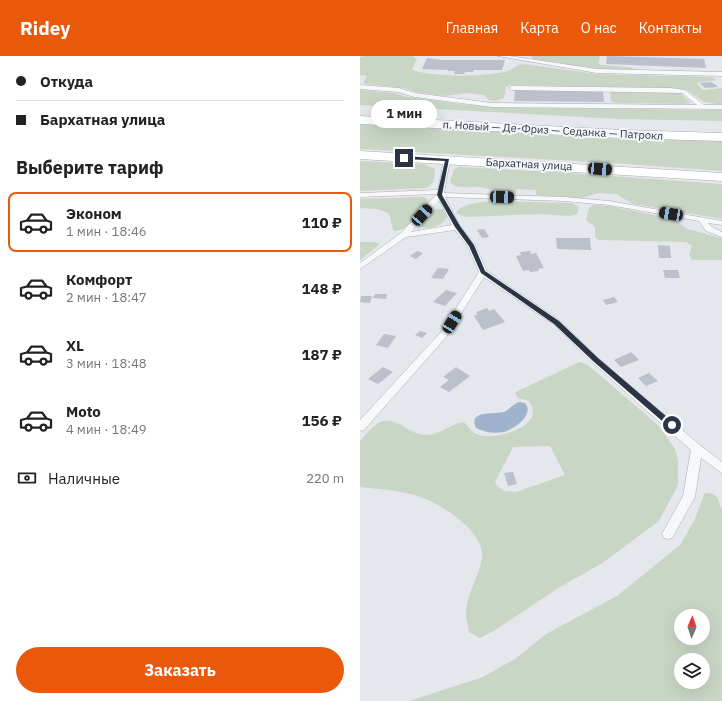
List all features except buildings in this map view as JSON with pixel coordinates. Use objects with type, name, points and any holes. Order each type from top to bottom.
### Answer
[{"type":"main road","name":"п. Новый — Де-Фриз — Седанка — Патрокл","points":[[360,112],[622,126],[722,128]]},
{"type":"main road","name":"п. Новый — Де-Фриз — Седанка — Патрокл","points":[[360,120],[621,134],[722,137]]},
{"type":"main road","name":"Бархатная улица","points":[[360,155],[722,177]]},
{"type":"lane","points":[[500,56],[597,72],[722,74],[722,66]]},
{"type":"lane","points":[[360,87],[399,90],[414,95],[492,105],[722,107]]},
{"type":"lane","points":[[512,88],[683,91],[702,106]]},
{"type":"lane","points":[[360,267],[404,235],[439,194],[447,160]]},
{"type":"lane","points":[[439,194],[457,227],[471,245],[483,272],[556,322],[595,360],[722,468]]},
{"type":"lane","points":[[360,195],[439,194],[564,199],[609,203],[722,223]]},
{"type":"lane","points":[[702,220],[709,229],[722,235]]},
{"type":"lane","points":[[404,235],[457,227]]},
{"type":"lane","points":[[360,427],[444,334],[483,272]]},
{"type":"lane","points":[[668,534],[689,497],[698,449]]},
{"type":"green space","points":[[412,56],[417,59],[412,69],[414,71],[447,75],[494,74],[505,72],[524,64],[596,74],[712,77],[716,80],[696,83],[703,90],[722,88],[722,105],[704,102],[687,90],[671,88],[510,85],[506,87],[504,98],[496,101],[489,100],[484,95],[467,93],[444,96],[416,92],[404,88],[365,84],[364,82],[367,76],[360,75],[360,57]]},
{"type":"green space","points":[[531,56],[600,56],[599,64],[635,69],[597,69],[534,59]]},
{"type":"green space","points":[[360,90],[394,93],[407,97],[492,107],[722,110],[722,121],[619,119],[360,105]]},
{"type":"green space","points":[[610,93],[680,93],[691,103],[617,103],[611,101]]},
{"type":"green space","points":[[360,124],[622,139],[722,141],[722,171],[627,164],[360,149]]},
{"type":"green space","points":[[360,161],[424,164],[435,169],[434,178],[431,185],[425,188],[360,191]]},
{"type":"green space","points":[[459,167],[556,172],[722,184],[722,219],[633,204],[616,194],[599,193],[581,198],[542,196],[536,194],[536,190],[517,189],[515,194],[511,195],[483,187],[459,187],[450,182],[454,169]]},
{"type":"green space","points":[[425,197],[428,200],[428,203],[413,221],[403,228],[394,231],[388,213],[377,209],[360,208],[360,199]]},
{"type":"green space","points":[[490,201],[572,203],[579,207],[577,214],[569,216],[541,214],[466,217],[456,213],[466,205]]},
{"type":"green space","points":[[593,205],[609,206],[674,219],[687,229],[722,238],[722,260],[692,260],[689,255],[692,246],[686,242],[599,240],[595,237],[595,227],[586,220],[589,208]]},
{"type":"green space","points":[[436,209],[443,209],[447,216],[443,222],[437,226],[429,228],[422,227],[421,224],[423,218]]},
{"type":"green space","points":[[360,242],[374,242],[380,244],[360,260]]},
{"type":"green space","points":[[579,362],[588,365],[658,425],[675,449],[678,460],[678,485],[659,521],[601,564],[560,587],[497,629],[480,638],[469,632],[466,618],[467,604],[482,558],[481,548],[476,537],[458,518],[435,503],[424,498],[401,492],[360,487],[360,441],[370,430],[383,421],[396,423],[421,435],[432,434],[463,422],[474,433],[479,435],[487,436],[508,433],[526,424],[531,418],[533,410],[529,401],[518,398],[516,392]],"holes":[[[550,446],[565,475],[516,492],[504,491],[497,486],[495,482],[513,447]]]},
{"type":"green space","points":[[705,493],[715,495],[722,510],[722,701],[409,701],[483,677],[515,659],[546,634],[617,596],[680,545],[694,521]]},
{"type":"water","points":[[519,402],[525,403],[527,412],[525,417],[518,425],[504,432],[497,433],[486,432],[476,428],[474,422],[479,415],[506,411]]},
{"type":"route","points":[[404,158],[447,160],[439,192],[457,227],[471,245],[483,272],[518,294],[556,322],[595,360],[672,425]]}]
